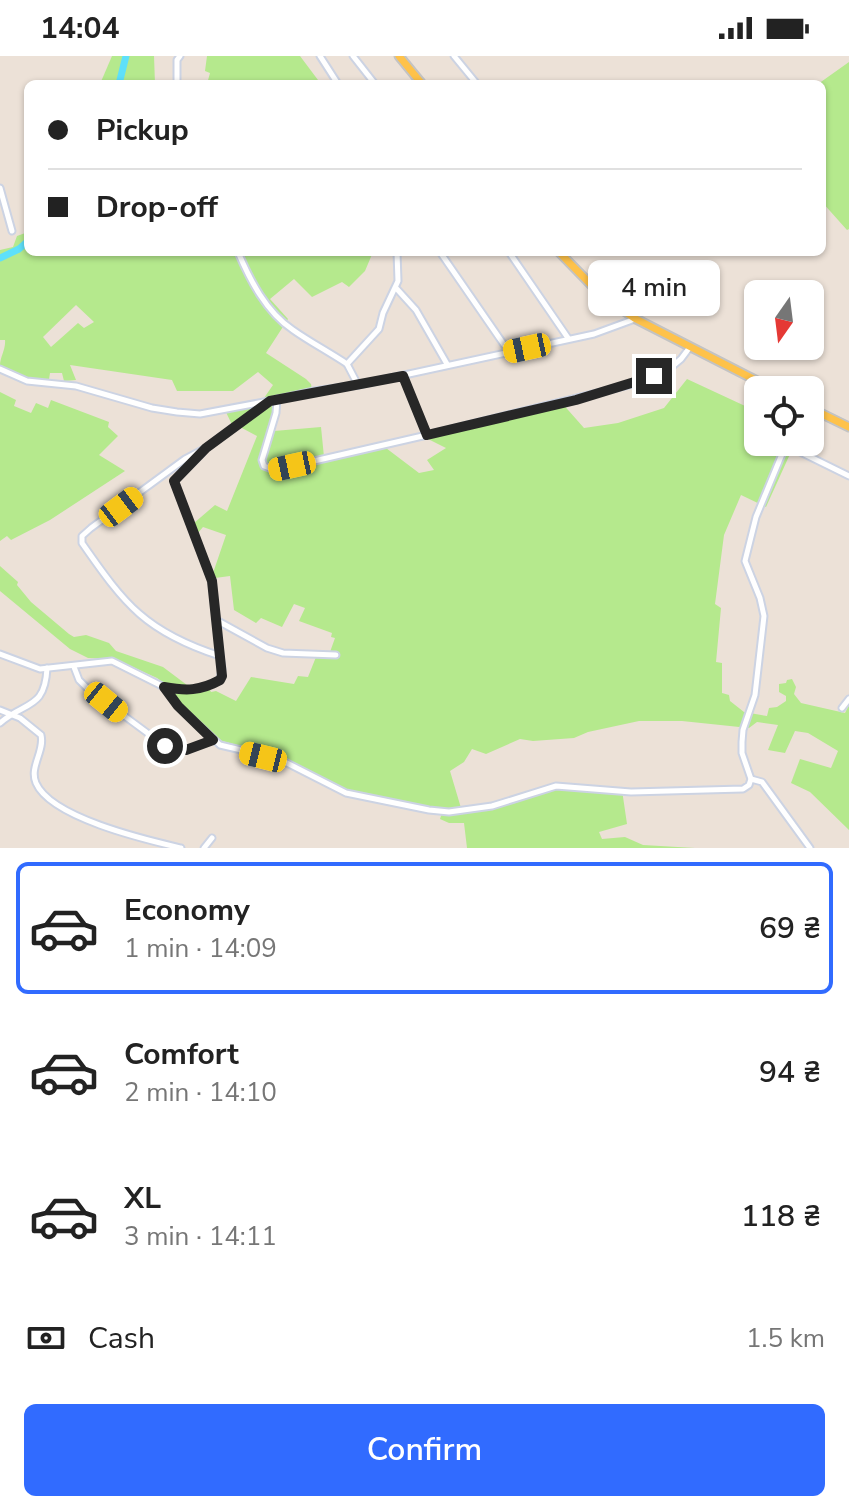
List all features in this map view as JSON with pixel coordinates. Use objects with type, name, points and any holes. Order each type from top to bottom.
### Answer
[{"type":"main road","points":[[402,57],[419,80]]},
{"type":"main road","points":[[563,256],[602,296],[636,319],[747,376]]},
{"type":"main road","points":[[824,415],[849,427]]},
{"type":"street","points":[[177,80],[177,60],[180,56]]},
{"type":"street","points":[[320,56],[335,80]]},
{"type":"street","points":[[353,56],[372,80]]},
{"type":"street","points":[[454,56],[474,80]]},
{"type":"street","points":[[0,188],[12,231]]},
{"type":"street","points":[[240,256],[275,315],[291,329],[347,364],[358,385]]},
{"type":"street","points":[[347,364],[374,336],[396,288],[397,256]]},
{"type":"street","points":[[443,256],[509,352]]},
{"type":"street","points":[[512,256],[568,338]]},
{"type":"street","points":[[396,288],[416,310],[447,364]]},
{"type":"street","points":[[0,369],[27,381],[71,385],[152,408],[212,413],[403,376],[594,334],[636,319]]},
{"type":"street","points":[[273,400],[276,413],[262,460],[264,466],[275,470],[633,384],[669,369],[690,347]]},
{"type":"street","points":[[403,376],[427,435]]},
{"type":"street","points":[[220,656],[144,620],[126,603],[81,540],[91,528],[185,459],[206,448],[273,400]]},
{"type":"street","points":[[0,654],[40,669],[112,661],[164,687],[186,691],[198,690],[220,680],[222,669],[212,581],[174,481],[206,448]]},
{"type":"street","points":[[164,687],[178,706],[220,745],[279,759],[346,793],[449,812],[492,806],[556,786],[631,792],[743,789],[751,779],[742,753],[742,742],[755,695],[764,616],[745,561],[756,517],[782,456]]},
{"type":"street","points":[[810,456],[849,476]]},
{"type":"street","points":[[218,621],[276,651],[336,655]]},
{"type":"street","points":[[74,667],[75,675],[88,689],[156,742],[186,750],[213,740]]},
{"type":"street","points":[[0,723],[11,714],[31,706],[42,696],[47,668]]},
{"type":"street","points":[[842,708],[849,699]]},
{"type":"street","points":[[0,710],[28,723],[41,735],[43,741],[35,777],[37,785],[50,798],[91,822],[144,840],[181,848]]},
{"type":"street","points":[[751,779],[762,782],[810,848]]},
{"type":"street","points":[[204,848],[212,838]]},
{"type":"green space","points":[[112,56],[154,56],[155,80],[102,80]]},
{"type":"green space","points":[[207,56],[300,56],[318,80],[208,80],[210,73],[205,71]]},
{"type":"green space","points":[[849,62],[847,230],[826,206],[824,80]]},
{"type":"green space","points":[[24,233],[24,256],[371,256],[365,271],[349,287],[342,282],[312,297],[294,279],[270,299],[288,319],[266,353],[306,379],[311,384],[313,395],[278,402],[274,431],[321,427],[324,457],[382,445],[419,473],[434,470],[427,460],[446,448],[422,436],[561,402],[584,428],[618,423],[664,408],[687,379],[744,405],[744,456],[789,456],[766,507],[741,495],[724,535],[715,604],[721,608],[716,662],[722,663],[722,693],[729,695],[730,701],[744,712],[767,716],[769,708],[786,701],[786,696],[779,692],[779,684],[792,679],[796,687],[794,694],[801,703],[845,713],[849,705],[849,830],[810,792],[791,783],[800,759],[831,768],[838,751],[808,733],[795,731],[785,753],[768,750],[778,725],[757,722],[749,728],[682,721],[639,721],[574,738],[520,739],[486,754],[472,749],[464,762],[450,771],[461,808],[491,804],[553,785],[622,790],[627,824],[599,832],[602,839],[625,837],[643,845],[695,848],[467,848],[464,823],[449,823],[440,819],[443,810],[350,791],[279,756],[222,741],[191,715],[157,678],[115,659],[88,658],[70,649],[0,591],[0,566],[18,582],[17,585],[31,602],[74,637],[86,635],[109,643],[116,651],[163,667],[187,685],[207,684],[211,692],[216,691],[236,701],[251,677],[294,684],[298,676],[308,677],[318,652],[330,652],[335,638],[331,637],[332,633],[299,621],[305,608],[294,604],[282,627],[261,618],[256,623],[234,610],[230,576],[215,578],[213,573],[226,535],[203,527],[197,534],[194,523],[215,505],[227,511],[257,436],[240,427],[235,431],[224,408],[264,398],[273,385],[258,372],[233,391],[177,391],[172,380],[70,365],[76,380],[64,381],[62,373],[50,373],[48,386],[21,383],[6,374],[7,370],[0,366],[5,340],[0,340],[0,250],[13,247],[17,236]],"holes":[[[76,305],[94,322],[84,328],[78,323],[51,347],[43,337]]]},
{"type":"green space","points":[[0,392],[16,400],[14,406],[31,413],[36,403],[48,408],[51,400],[109,422],[108,427],[118,436],[99,455],[125,471],[50,520],[11,540],[7,536],[0,541]]},
{"type":"waterway","points":[[120,80],[126,56]]},
{"type":"waterway","points":[[0,258],[24,245]]},
{"type":"route","points":[[165,746],[186,750],[213,740],[178,706],[164,687],[198,690],[220,680],[222,676],[212,581],[174,481],[206,448],[270,401],[403,376],[427,435],[576,400],[654,376]]}]
